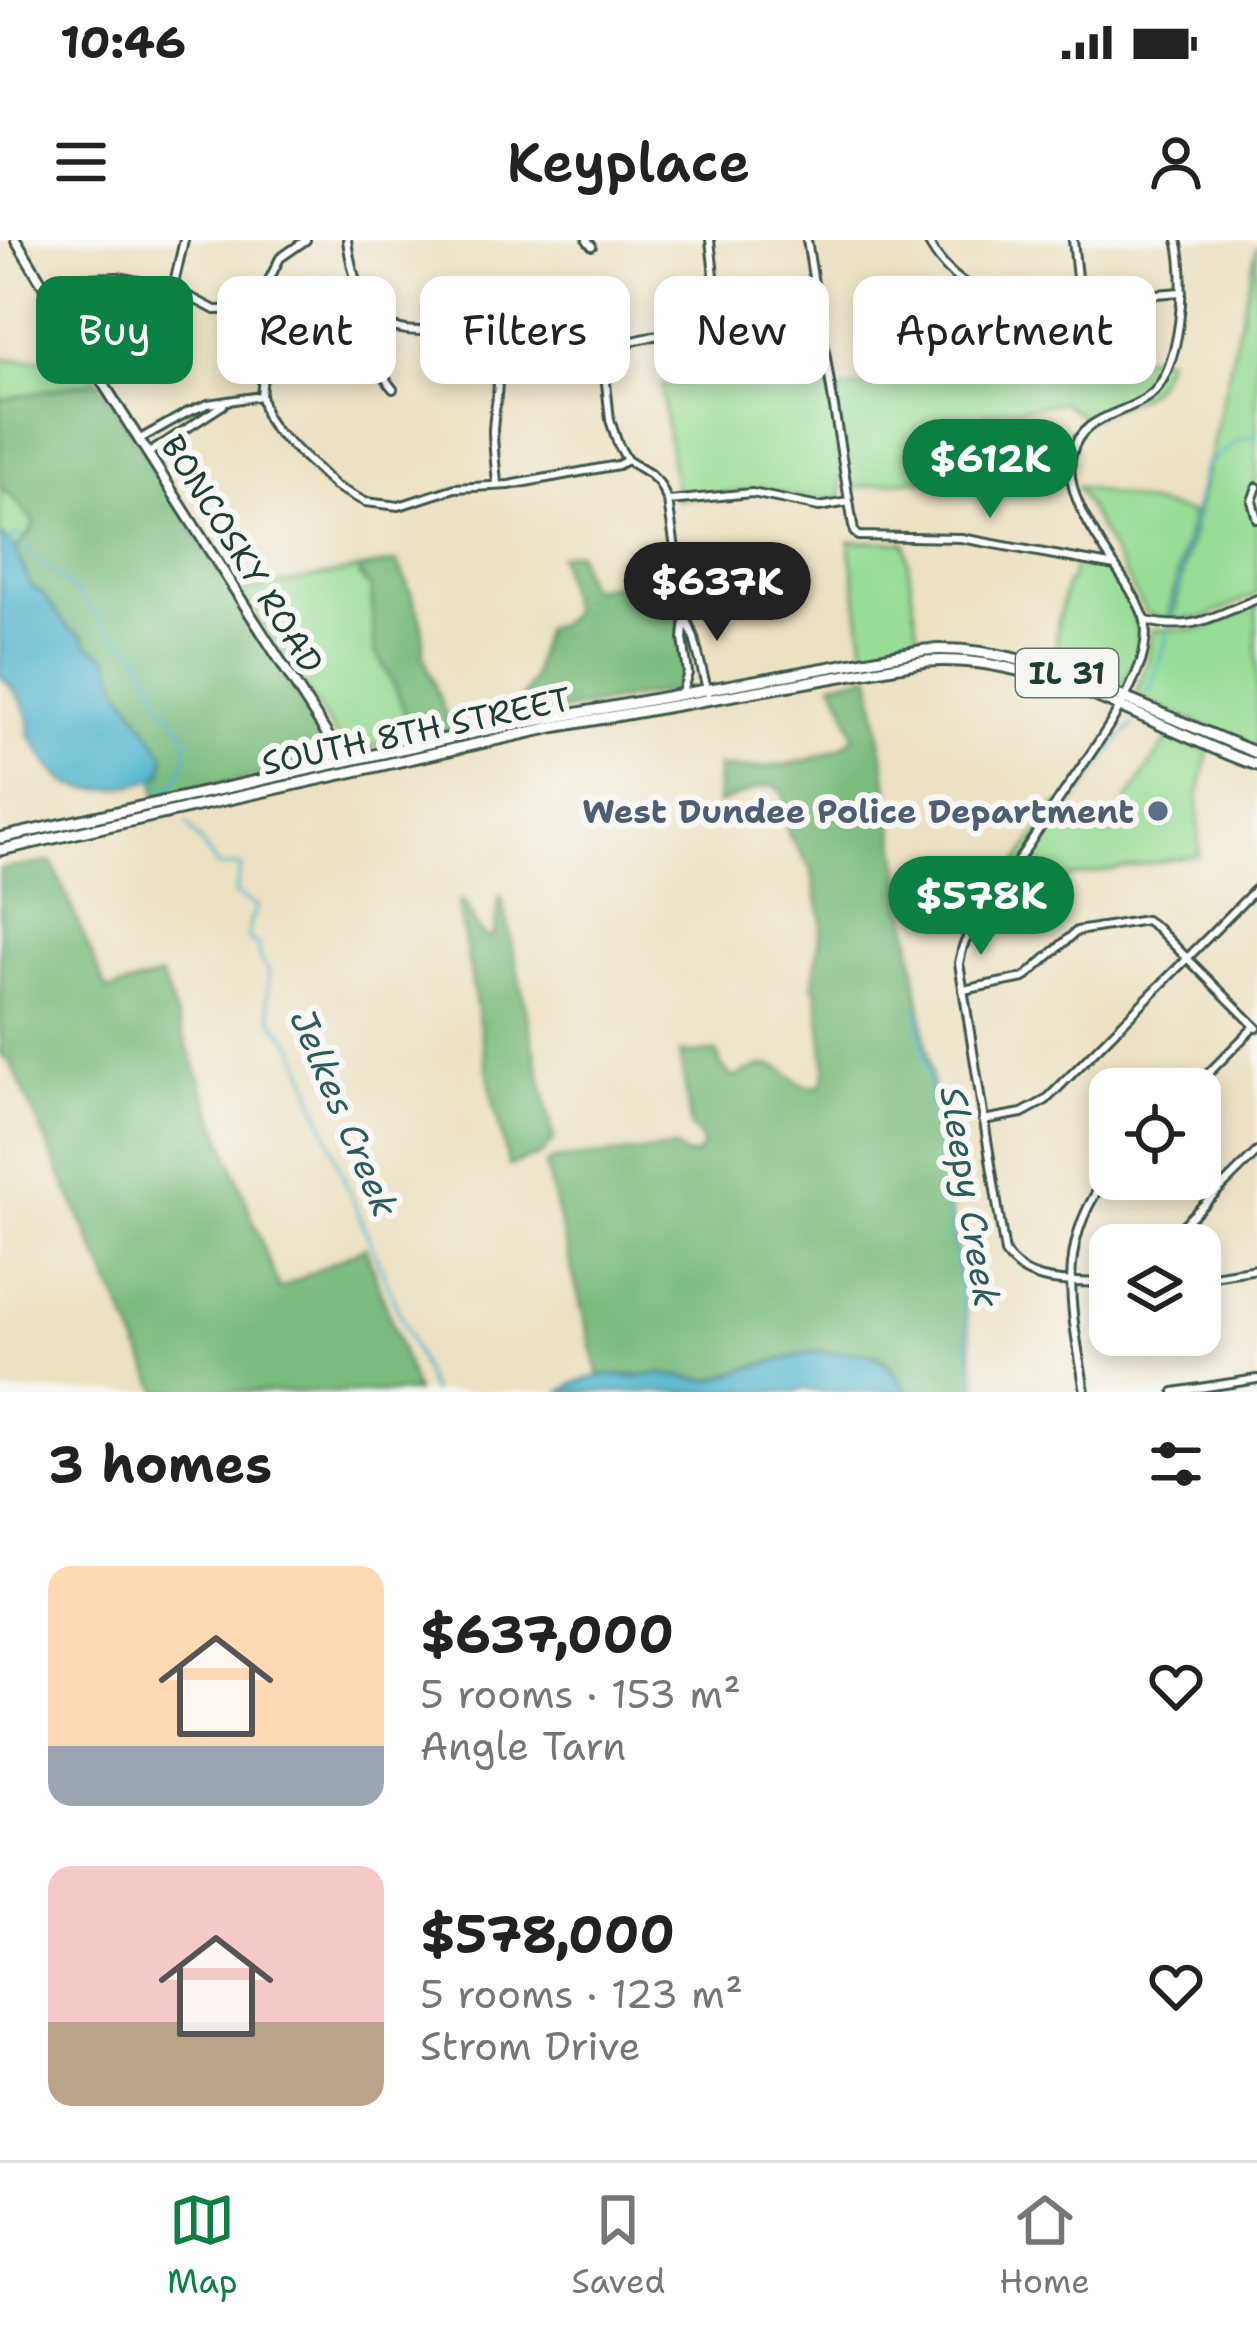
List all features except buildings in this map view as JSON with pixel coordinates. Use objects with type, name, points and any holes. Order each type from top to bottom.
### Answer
[{"type":"main road","name":"SOUTH 8TH STREET","points":[[0,838],[925,650],[1004,654],[1045,665],[1257,765]]},
{"type":"main road","name":"SOUTH 8TH STREET","points":[[0,850],[347,768],[491,728],[682,692],[708,694]]},
{"type":"main road","name":"SOUTH 8TH STREET","points":[[1122,703],[1257,753]]},
{"type":"street","name":"BONCOSKY ROAD","points":[[16,240],[347,768]]},
{"type":"street","points":[[176,276],[184,240]]},
{"type":"street","points":[[270,276],[292,247],[306,240]]},
{"type":"street","points":[[347,240],[355,276]]},
{"type":"street","points":[[710,240],[714,276]]},
{"type":"street","points":[[807,240],[813,276]]},
{"type":"street","points":[[927,240],[957,276]]},
{"type":"street","points":[[1073,240],[1077,276]]},
{"type":"street","points":[[1089,1281],[1038,1277],[1017,1267],[1006,1255],[959,963],[966,938],[1122,703],[1143,656],[1146,621],[1075,497],[1072,455],[1086,429],[1145,399],[1161,384],[1172,353],[1182,292],[1178,240]]},
{"type":"street","points":[[1156,293],[1182,292]]},
{"type":"street","points":[[829,378],[858,536],[962,538],[1115,566]]},
{"type":"street","points":[[262,384],[269,422],[287,443],[334,486],[365,502],[399,506],[455,488],[628,460]]},
{"type":"street","points":[[388,384],[393,389]]},
{"type":"street","points":[[496,485],[497,384]]},
{"type":"street","points":[[607,384],[610,420],[618,444],[628,460],[659,483],[668,501],[685,617],[688,673],[682,692]]},
{"type":"street","points":[[140,439],[208,404],[261,396]]},
{"type":"street","points":[[149,453],[226,403]]},
{"type":"street","points":[[1257,487],[1252,501],[1257,519]]},
{"type":"street","points":[[668,501],[752,493],[819,507],[849,502]]},
{"type":"street","points":[[1146,621],[1173,625],[1210,620],[1257,599]]},
{"type":"street","points":[[685,617],[708,694]]},
{"type":"street","points":[[983,1120],[1022,1113],[1043,1102],[1257,888]]},
{"type":"street","points":[[963,990],[1024,978],[1077,931],[1146,920],[1256,1026],[1214,1068]]},
{"type":"street","points":[[1185,1224],[1257,1152]]},
{"type":"street","points":[[1085,1392],[1069,1280],[1078,1226],[1091,1200]]},
{"type":"street","points":[[1221,1275],[1257,1269]]},
{"type":"street","points":[[1174,1392],[1257,1379]]},
{"type":"green space","points":[[1257,245],[1257,480],[1248,504],[1257,525],[1257,594],[1207,617],[1173,620]]},
{"type":"green space","points":[[1156,357],[1167,358],[1156,381]]},
{"type":"green space","points":[[0,359],[36,359],[36,384],[78,384],[0,400]]},
{"type":"green space","points":[[829,369],[844,477],[840,478],[842,499],[815,500],[762,488],[677,500],[661,386],[829,384]]},
{"type":"green space","points":[[100,384],[326,742],[330,754],[323,762],[157,799],[154,779],[162,774],[165,755],[122,691],[108,657],[68,628],[43,594],[30,585],[16,548],[34,522],[0,487],[0,400]]},
{"type":"green space","points":[[878,384],[1154,384],[1135,399],[1088,420],[1062,402],[986,414],[994,474],[850,489],[835,391]]},
{"type":"green space","points":[[1076,486],[1192,513],[1167,619],[1146,613]]},
{"type":"green space","points":[[0,488],[35,522],[16,548],[0,534]]},
{"type":"green space","points":[[849,541],[905,542],[920,646],[865,656]]},
{"type":"green space","points":[[577,552],[590,588],[672,569],[683,685],[520,718],[518,704],[532,681],[543,630],[571,613],[559,556]]},
{"type":"green space","points":[[398,562],[420,619],[423,655],[452,731],[410,739],[395,687],[375,651],[371,588],[359,569]]},
{"type":"green space","points":[[1074,562],[1111,571],[1134,615],[1136,657],[1121,689],[1064,664],[1059,655],[1058,624]]},
{"type":"green space","points":[[359,569],[371,588],[375,651],[395,687],[410,739],[354,750],[338,739],[242,591]]},
{"type":"green space","points":[[1257,605],[1257,748],[1138,698],[1152,630],[1204,629]]},
{"type":"green space","points":[[871,675],[978,1392],[908,1392],[878,1355],[816,1351],[711,1380],[661,1374],[599,1376],[545,1165],[553,1160],[675,1148],[686,1156],[697,1155],[703,1145],[691,1128],[680,1053],[717,1052],[732,1077],[768,1065],[799,1083],[821,1086],[826,1069],[813,985],[822,920],[811,868],[789,836],[784,792],[772,785],[718,804],[718,766],[749,769],[791,764],[845,745],[854,736],[833,682]]},
{"type":"green space","points":[[1171,734],[1209,750],[1198,797],[1199,855],[1000,889],[1057,804],[1104,835]]},
{"type":"green space","points":[[52,862],[107,991],[161,976],[279,1289],[365,1247],[416,1392],[159,1392],[11,1063],[0,1055],[0,869]]},
{"type":"green space","points":[[499,898],[554,1140],[540,1155],[509,1166],[458,902],[464,902],[488,938],[494,935]]},
{"type":"water","points":[[0,535],[16,548],[30,585],[43,594],[68,628],[108,657],[122,691],[165,755],[162,775],[129,786],[83,789],[62,779],[46,760],[29,734],[22,703],[0,676]]},
{"type":"water","points":[[816,1352],[870,1355],[888,1366],[907,1392],[561,1392],[605,1374],[661,1374],[711,1381]]},
{"type":"waterway","name":"Sleepy Creek","points":[[1149,693],[1205,466],[1242,438],[1257,436]]},
{"type":"waterway","points":[[11,544],[14,535],[19,535],[36,559],[47,564],[121,642],[136,651],[161,702],[183,729],[186,761],[171,790],[151,779]]},
{"type":"waterway","name":"Sleepy Creek","points":[[979,940],[1118,740],[1133,726]]},
{"type":"waterway","name":"Jelkes Creek","points":[[187,823],[218,867],[241,866],[235,894],[257,907],[248,940],[258,945],[269,972],[267,998],[273,1021],[296,1048],[432,1392]]},
{"type":"waterway","name":"Sleepy Creek","points":[[917,1008],[976,1392]]},
{"type":"place","name":"West Dundee Police Department","points":[[1158,811]]}]
